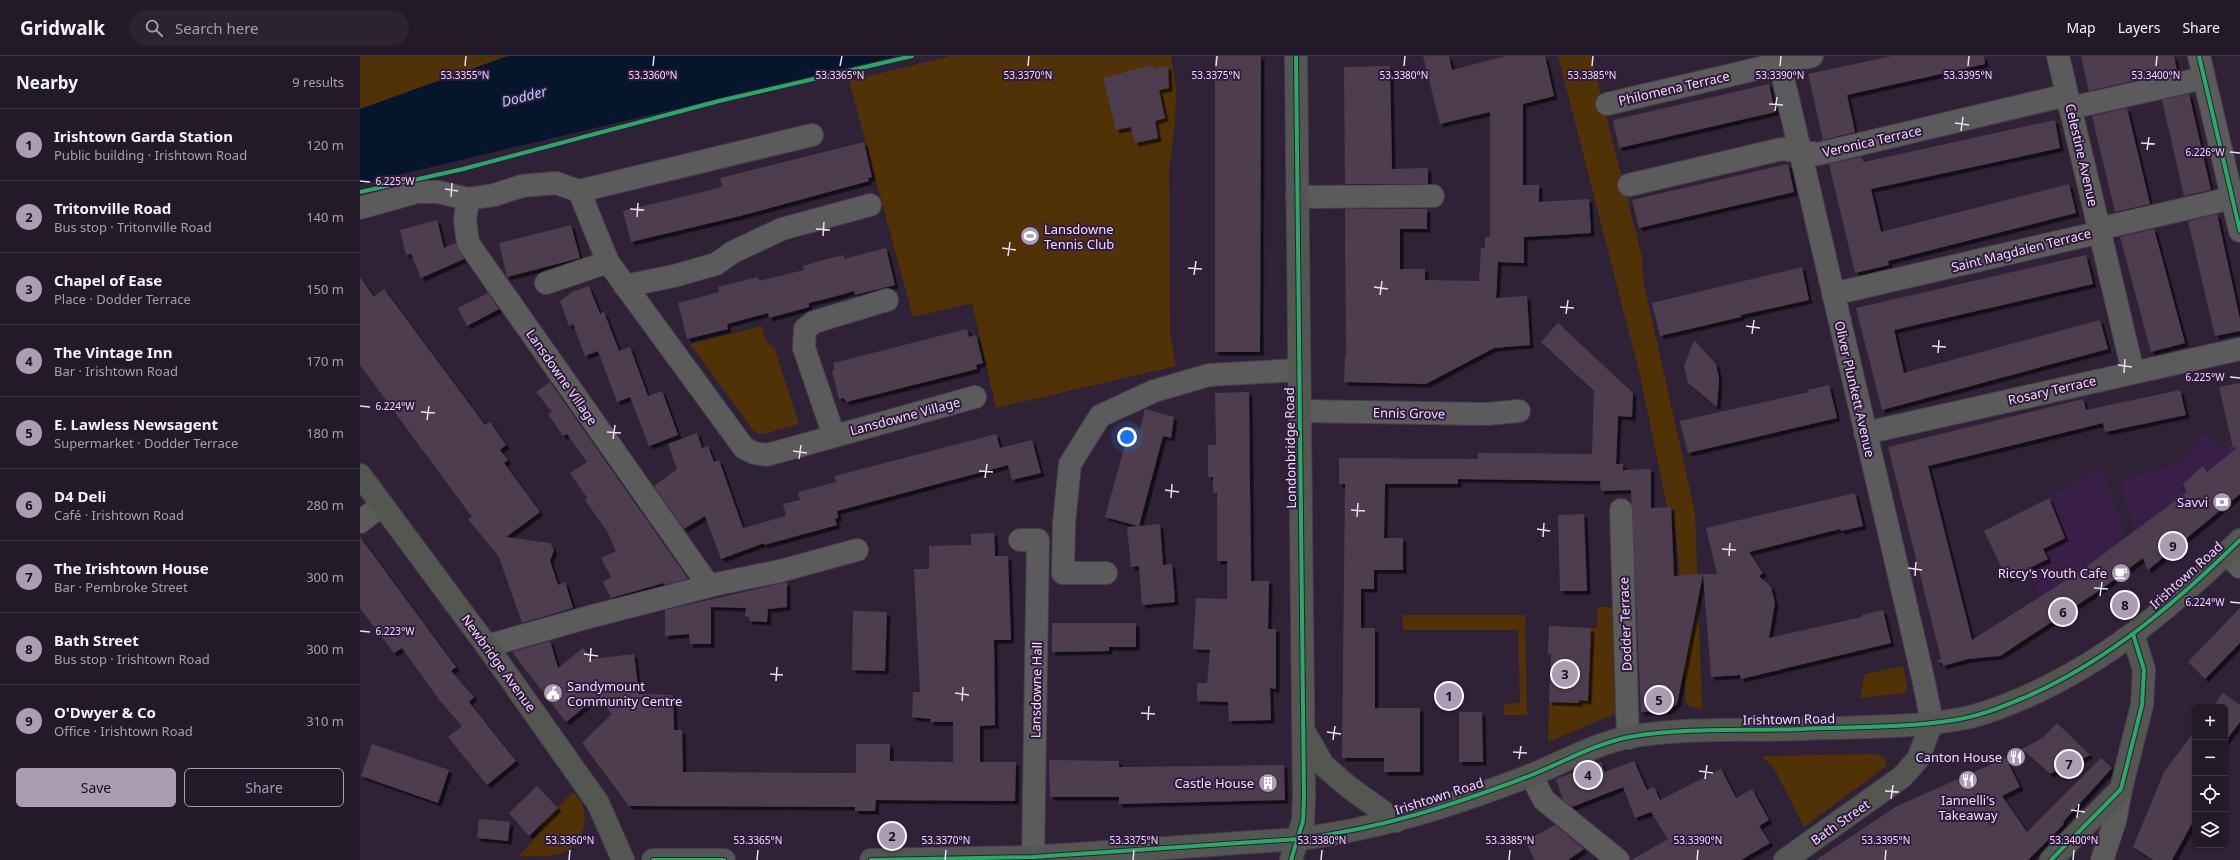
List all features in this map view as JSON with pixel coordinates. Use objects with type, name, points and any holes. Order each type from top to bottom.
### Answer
[{"type":"street","name":"Londonbridge Road","points":[[1291,860],[1299,840],[1303,821],[1296,56]]},
{"type":"street","name":"Philomena Terrace","points":[[1607,104],[1779,60],[1812,56]]},
{"type":"street","name":"Celestine Avenue","points":[[2058,56],[2133,372]]},
{"type":"street","points":[[2198,56],[2240,231]]},
{"type":"street","name":"Oliver Plunkett Avenue","points":[[1779,60],[1932,722]]},
{"type":"street","name":"Veronica Terrace","points":[[1629,185],[1782,149],[1818,154],[2069,101],[2204,78]]},
{"type":"street","points":[[360,208],[417,192],[438,192],[468,199],[494,195],[522,186],[556,183],[579,192],[812,135]]},
{"type":"street","points":[[579,192],[608,262],[744,448],[754,453],[764,473]]},
{"type":"street","points":[[1297,197],[1434,196]]},
{"type":"street","name":"Saint Magdalen Terrace","points":[[1833,294],[2088,235],[2111,226],[2232,198]]},
{"type":"street","name":"Lansdowne Village","points":[[468,199],[464,220],[468,243],[709,586]]},
{"type":"street","points":[[625,286],[674,276],[716,264],[733,252],[782,228],[870,205]]},
{"type":"street","points":[[546,283],[608,262]]},
{"type":"street","name":"Lansdowne Village","points":[[834,436],[804,348],[805,329],[814,322],[887,300]]},
{"type":"street","name":"Rosary Terrace","points":[[1865,433],[2240,349]]},
{"type":"street","points":[[1106,574],[1063,573],[1064,523],[1070,464],[1100,416],[1154,391],[1209,375],[1299,370]]},
{"type":"street","name":"Lansdowne Village","points":[[754,453],[767,455],[975,397]]},
{"type":"street","name":"Ennis Grove","points":[[1300,411],[1487,414],[1519,411]]},
{"type":"street","name":"Newbridge Avenue","points":[[360,475],[487,646],[598,802],[624,860]]},
{"type":"street","points":[[360,522],[382,505]]},
{"type":"street","name":"Dodder Terrace","points":[[1621,510],[1628,738]]},
{"type":"street","name":"Lansdowne Hall","points":[[1020,540],[1038,540],[1033,857]]},
{"type":"street","points":[[487,646],[589,617],[709,586],[780,571],[857,550]]},
{"type":"street","name":"Irishtown Road","points":[[871,860],[1033,857],[1299,840],[1334,835],[1424,813],[1530,775],[1586,751],[1628,738],[1698,731],[1892,726],[1956,720],[2001,708],[2047,688],[2096,660],[2133,634],[2235,553]]},
{"type":"street","points":[[2102,860],[2115,821],[2121,789],[2142,705],[2144,670],[2133,634]]},
{"type":"street","name":"Bath Street","points":[[1785,860],[1902,777],[1918,758],[1932,722]]},
{"type":"street","points":[[1303,730],[1323,765],[1350,788],[1396,821]]},
{"type":"street","points":[[1530,775],[1544,800],[1618,860]]},
{"type":"street","points":[[2051,860],[2121,789]]},
{"type":"street","points":[[652,860],[724,860]]},
{"type":"shaded area","points":[[360,56],[508,56],[360,109]]},
{"type":"shaded area","name":"Lansdowne Tennis Club","points":[[951,56],[1171,56],[1176,89],[1175,123],[1169,170],[1170,334],[1176,366],[996,408],[972,303],[913,317],[849,81]]},
{"type":"shaded area","points":[[1558,56],[1591,56],[1642,257],[1643,280],[1695,512],[1702,709],[1690,707],[1686,701],[1678,553],[1672,507],[1667,507],[1640,375]]},
{"type":"shaded area","points":[[762,326],[765,340],[774,347],[799,424],[763,434],[757,433],[753,430],[690,344]]},
{"type":"shaded area","points":[[2204,433],[2220,448],[2240,441],[2240,494],[2139,548],[2133,519],[2119,481],[2182,463]]},
{"type":"shaded area","points":[[2102,469],[2134,565],[2052,622],[2005,521],[2049,498],[2093,472]]},
{"type":"shaded area","points":[[1597,607],[1612,607],[1615,714],[1548,742],[1549,702],[1579,703],[1579,700],[1590,701],[1591,687],[1580,687],[1589,661],[1591,628],[1597,628]]},
{"type":"shaded area","points":[[1403,615],[1525,615],[1527,715],[1504,715],[1504,704],[1520,703],[1518,630],[1403,630]]},
{"type":"shaded area","points":[[1903,666],[1907,685],[1905,693],[1860,698],[1865,674]]},
{"type":"shaded area","points":[[1877,754],[1886,758],[1886,766],[1804,827],[1775,770],[1762,756]]},
{"type":"shaded area","points":[[573,792],[582,804],[585,821],[581,836],[571,848],[556,855],[519,856],[543,829],[540,825]]},
{"type":"water","name":"Dodder","points":[[508,56],[897,56],[360,184],[360,109]]},
{"type":"building","points":[[1215,56],[1261,56],[1260,352],[1215,352]]},
{"type":"building","points":[[1423,56],[1449,56],[1452,70],[1506,56],[1545,56],[1554,96],[1523,104],[1523,185],[1539,185],[1539,202],[1589,199],[1591,233],[1524,237],[1524,263],[1498,262],[1496,298],[1527,296],[1530,345],[1494,348],[1426,384],[1344,382],[1346,356],[1345,209],[1427,209],[1427,229],[1400,229],[1400,269],[1425,269],[1425,280],[1479,281],[1481,248],[1485,248],[1485,237],[1490,237],[1490,112],[1440,124]]},
{"type":"building","points":[[1892,56],[1984,56],[1985,64],[1847,95],[1855,132],[1823,140],[1808,74]]},
{"type":"building","points":[[2081,56],[2174,56],[2177,71],[2089,91]]},
{"type":"building","points":[[1153,65],[1154,69],[1168,66],[1169,88],[1159,90],[1165,118],[1155,121],[1158,138],[1135,143],[1131,127],[1116,130],[1103,78]]},
{"type":"building","points":[[1390,66],[1392,169],[1428,168],[1428,184],[1345,184],[1344,67]]},
{"type":"building","points":[[1769,84],[1775,112],[1619,148],[1613,120]]},
{"type":"building","points":[[2189,94],[2211,190],[2184,196],[2162,100]]},
{"type":"building","points":[[2127,108],[2150,204],[2115,212],[2092,116]]},
{"type":"building","points":[[2055,120],[2060,148],[1871,189],[1881,232],[2069,184],[2076,213],[1888,261],[1889,265],[1855,273],[1829,164],[1861,157],[1864,162]]},
{"type":"building","points":[[864,142],[872,177],[868,178],[869,181],[740,216],[631,242],[623,211],[719,188],[722,186],[720,178]]},
{"type":"building","points":[[1788,164],[1794,192],[1639,228],[1632,200]]},
{"type":"building","points":[[2217,214],[2240,319],[2240,331],[2215,336],[2188,221]]},
{"type":"building","points":[[437,220],[444,248],[455,243],[464,259],[421,278],[411,254],[406,255],[400,230]]},
{"type":"building","points":[[571,225],[580,258],[507,277],[499,243]]},
{"type":"building","points":[[2154,229],[2185,343],[2151,352],[2120,237]]},
{"type":"building","points":[[886,248],[895,285],[855,295],[854,291],[809,303],[809,307],[769,318],[768,313],[727,324],[728,329],[687,339],[678,303],[719,292],[718,287],[758,277],[759,281],[804,270],[803,266],[823,260],[844,255],[844,259]]},
{"type":"building","points":[[2086,255],[2093,284],[1894,330],[1904,373],[2100,320],[2108,349],[1882,410],[1856,308]]},
{"type":"building","points":[[1802,267],[1809,300],[1741,315],[1741,317],[1660,336],[1652,303]]},
{"type":"building","points":[[360,277],[374,297],[384,289],[485,425],[490,422],[506,445],[500,450],[508,460],[504,463],[540,512],[506,537],[550,543],[554,550],[550,561],[558,585],[565,582],[573,608],[522,623],[499,557],[468,519],[472,517],[360,365]]},
{"type":"building","points":[[589,286],[600,314],[604,312],[619,351],[630,347],[648,396],[662,391],[678,435],[649,446],[630,397],[617,402],[598,351],[585,356],[573,324],[569,326],[560,301],[572,292]]},
{"type":"building","points":[[488,293],[499,309],[467,326],[458,308]]},
{"type":"building","points":[[1558,323],[1633,393],[1632,417],[1618,416],[1616,464],[1623,464],[1623,470],[1651,469],[1651,508],[1671,507],[1674,576],[1703,574],[1677,704],[1668,711],[1641,712],[1631,490],[1601,491],[1600,481],[1458,479],[1458,484],[1385,484],[1384,538],[1403,538],[1403,570],[1374,570],[1374,589],[1361,589],[1361,628],[1375,628],[1375,708],[1420,708],[1420,772],[1384,772],[1384,758],[1342,758],[1345,484],[1339,484],[1339,458],[1478,459],[1478,453],[1592,454],[1594,391],[1541,342]]},
{"type":"building","points":[[967,329],[969,337],[976,335],[983,363],[976,365],[977,369],[846,402],[844,398],[839,399],[832,371],[835,370],[833,363]]},
{"type":"building","points":[[1694,340],[1716,364],[1719,378],[1717,407],[1688,383],[1684,366]]},
{"type":"building","points":[[550,382],[688,579],[664,585],[664,583],[611,598],[603,582],[611,577],[601,558],[616,551],[607,531],[585,500],[587,498],[570,473],[587,462],[567,434],[563,436],[548,414],[552,412],[536,392]]},
{"type":"building","points":[[2240,383],[2240,494],[2148,570],[2143,558],[2103,588],[2000,656],[1968,659],[1943,666],[1942,662],[1936,662],[1941,659],[1888,447],[2083,399],[2086,410],[2180,390],[2186,415],[2105,432],[2103,423],[1928,466],[1972,640],[2082,570],[2187,492],[2183,484],[2203,466],[2207,472],[2238,447],[2233,448],[2219,387]]},
{"type":"building","points":[[1829,385],[1837,418],[1688,453],[1680,421],[1809,392],[1808,390]]},
{"type":"building","points":[[1249,392],[1251,581],[1269,581],[1268,629],[1276,629],[1276,689],[1270,688],[1271,720],[1229,721],[1228,702],[1197,701],[1197,683],[1207,683],[1210,650],[1193,649],[1196,598],[1227,599],[1227,561],[1217,561],[1217,493],[1213,493],[1213,477],[1208,477],[1208,445],[1216,445],[1215,393]]},
{"type":"building","points":[[1145,409],[1174,417],[1171,438],[1163,436],[1139,526],[1160,524],[1163,565],[1172,564],[1175,602],[1142,605],[1139,566],[1131,567],[1127,527],[1138,526],[1105,517],[1130,427],[1140,429]]},
{"type":"building","points":[[697,433],[702,448],[708,446],[714,462],[719,460],[743,528],[786,516],[783,504],[800,500],[798,492],[836,482],[835,476],[996,434],[1000,448],[1032,440],[1041,473],[1012,480],[1008,465],[837,511],[838,518],[835,519],[837,525],[764,545],[764,543],[721,559],[705,516],[684,529],[654,486],[677,469],[668,444]]},
{"type":"building","points":[[1855,493],[1863,526],[1841,531],[1840,529],[1749,552],[1763,573],[1759,576],[1771,587],[1775,603],[1769,638],[1862,617],[1862,615],[1883,610],[1891,643],[1741,679],[1740,675],[1711,677],[1703,574],[1717,574],[1706,528]]},
{"type":"building","points":[[2049,498],[2065,538],[2043,549],[2048,559],[2007,579],[1984,531]]},
{"type":"building","points":[[1584,514],[1587,591],[1560,591],[1558,515]]},
{"type":"building","points":[[994,533],[995,556],[1008,556],[1011,640],[994,640],[995,725],[980,726],[980,762],[1016,762],[1015,801],[876,800],[875,811],[855,811],[855,807],[629,806],[582,743],[612,714],[597,697],[566,722],[512,652],[550,641],[558,668],[583,648],[592,659],[634,654],[639,694],[673,695],[674,730],[682,730],[683,772],[856,773],[856,744],[890,744],[890,761],[953,762],[953,722],[930,722],[931,719],[912,717],[913,692],[920,692],[914,569],[929,569],[929,546],[971,545],[971,534]]},
{"type":"building","points":[[360,537],[456,667],[451,671],[474,697],[469,702],[516,761],[487,785],[448,737],[462,726],[440,701],[402,648],[394,653],[360,608]]},
{"type":"building","points":[[787,582],[787,607],[768,609],[767,622],[749,621],[749,617],[745,616],[746,608],[711,607],[711,644],[690,644],[689,634],[665,636],[665,610]]},
{"type":"building","points":[[2240,608],[2240,643],[2205,679],[2188,662]]},
{"type":"building","points":[[853,611],[887,612],[885,671],[852,670]]},
{"type":"building","points":[[1052,623],[1136,623],[1136,647],[1109,647],[1109,651],[1052,652]]},
{"type":"building","points":[[1549,626],[1591,628],[1588,701],[1579,700],[1579,703],[1549,702],[1551,654],[1548,654]]},
{"type":"building","points":[[2223,693],[2240,705],[2240,722],[2228,738],[2228,704],[2215,704]]},
{"type":"building","points":[[1459,712],[1482,712],[1483,762],[1459,762]]},
{"type":"building","points":[[2057,723],[2090,755],[2050,774],[2022,749],[2044,737]]},
{"type":"building","points":[[2192,735],[2192,823],[2172,860],[2153,860],[2133,847],[2164,772]]},
{"type":"building","points":[[372,744],[449,770],[438,803],[361,776]]},
{"type":"building","points":[[2006,758],[2020,787],[2002,796],[2027,832],[2101,758],[2112,768],[2063,822],[2064,824],[2028,860],[1816,860],[1897,806]]},
{"type":"building","points":[[1049,760],[1119,761],[1119,767],[1284,765],[1285,800],[1119,804],[1119,797],[1050,797]]},
{"type":"building","points":[[1634,761],[1647,790],[1654,787],[1660,800],[1721,769],[1736,798],[1752,789],[1769,820],[1759,826],[1770,843],[1741,860],[1631,860],[1668,839],[1651,812],[1635,818],[1623,787],[1572,807],[1563,800],[1556,779],[1601,762],[1605,772]]},
{"type":"building","points":[[537,786],[558,808],[529,836],[509,813]]},
{"type":"building","points":[[479,819],[510,822],[508,841],[477,838]]},
{"type":"building","points":[[1555,825],[1584,849],[1568,860],[1535,860],[1525,841]]},
{"type":"cycle path","points":[[360,192],[463,169],[719,101],[912,56]]},
{"type":"cycle path","points":[[1291,860],[1303,821],[1304,799],[1296,56]]},
{"type":"cycle path","points":[[2199,56],[2240,231]]},
{"type":"cycle path","points":[[871,860],[1033,857],[1299,839],[1329,835],[1416,815],[1473,797],[1529,776],[1603,744],[1629,737],[1672,732],[1716,730],[1781,730],[1898,726],[1936,723],[1974,716],[2028,696],[2058,682],[2114,647],[2167,607],[2240,540]]},
{"type":"cycle path","points":[[2051,860],[2121,789],[2142,705],[2144,670],[2133,634]]},
{"type":"cycle path","points":[[653,860],[724,860]]},
{"type":"place","name":"Lansdowne Tennis Club","points":[[1030,236]]},
{"type":"place","name":"Savvi","points":[[2222,502]]},
{"type":"place","name":"O'Dwyer & Co","points":[[2173,546]]},
{"type":"place","name":"Riccy's Youth Cafe","points":[[2121,573]]},
{"type":"place","name":"Bath Street","points":[[2125,605]]},
{"type":"place","name":"D4 Deli","points":[[2063,612]]},
{"type":"place","name":"Chapel of Ease","points":[[1565,674]]},
{"type":"place","name":"Sandymount Community Centre","points":[[553,693]]},
{"type":"place","name":"Irishtown Garda Station","points":[[1449,696]]},
{"type":"place","name":"E. Lawless Newsagent","points":[[1659,700]]},
{"type":"place","name":"Canton House","points":[[2016,757]]},
{"type":"place","name":"The Irishtown House","points":[[2069,764]]},
{"type":"place","name":"The Vintage Inn","points":[[1588,775]]},
{"type":"place","name":"Iannelli's Takeaway","points":[[1968,780]]},
{"type":"place","name":"Castle House","points":[[1268,783]]},
{"type":"place","name":"Tritonville Road","points":[[892,836]]}]
